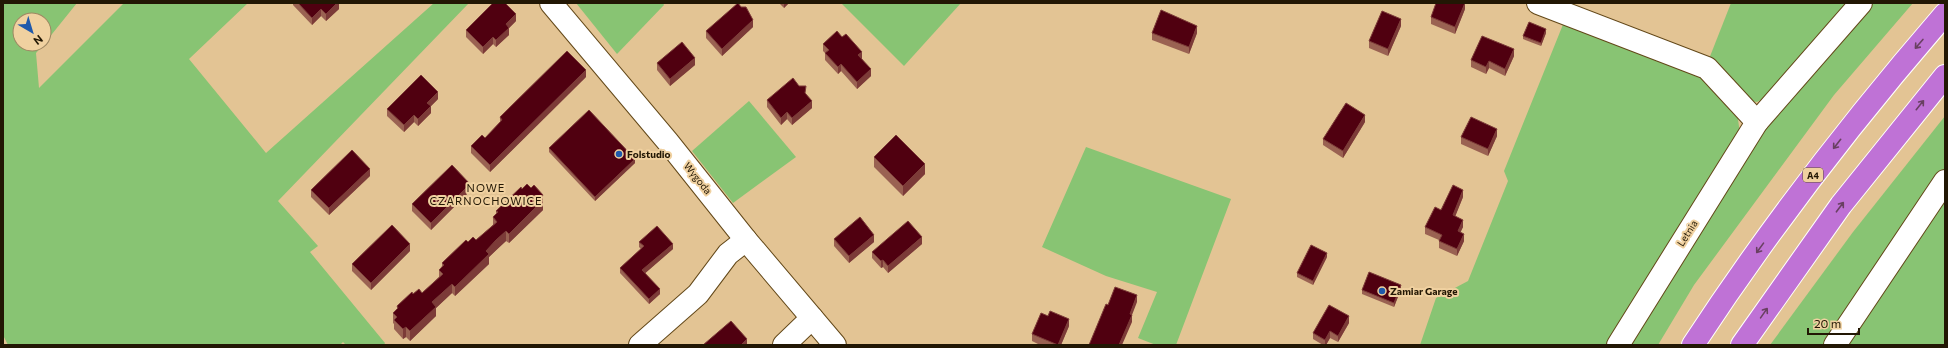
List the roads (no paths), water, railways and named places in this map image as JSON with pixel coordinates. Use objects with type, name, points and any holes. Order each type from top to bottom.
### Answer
[{"type":"highway","name":"A4","points":[[1693,345],[1751,260],[1813,176],[1867,107],[1945,14]]},
{"type":"highway","points":[[1742,345],[1841,204],[1945,76]]},
{"type":"street","name":"Wygoda","points":[[550,3],[668,142],[746,240],[835,345]]},
{"type":"street","points":[[1538,3],[1707,68],[1757,122]]},
{"type":"street","name":"Letnia","points":[[1618,345],[1757,122],[1861,3]]},
{"type":"street","points":[[1835,345],[1945,181]]},
{"type":"street","points":[[640,345],[698,294],[728,254],[746,240]]},
{"type":"street","points":[[784,345],[812,318]]},
{"type":"place","name":"Folstudio","points":[[619,154]]},
{"type":"place","name":"Zamiar Garage","points":[[1382,291]]},
{"type":"district","name":"NOWE CZARNOCHOWICE","points":[[486,193]]}]
